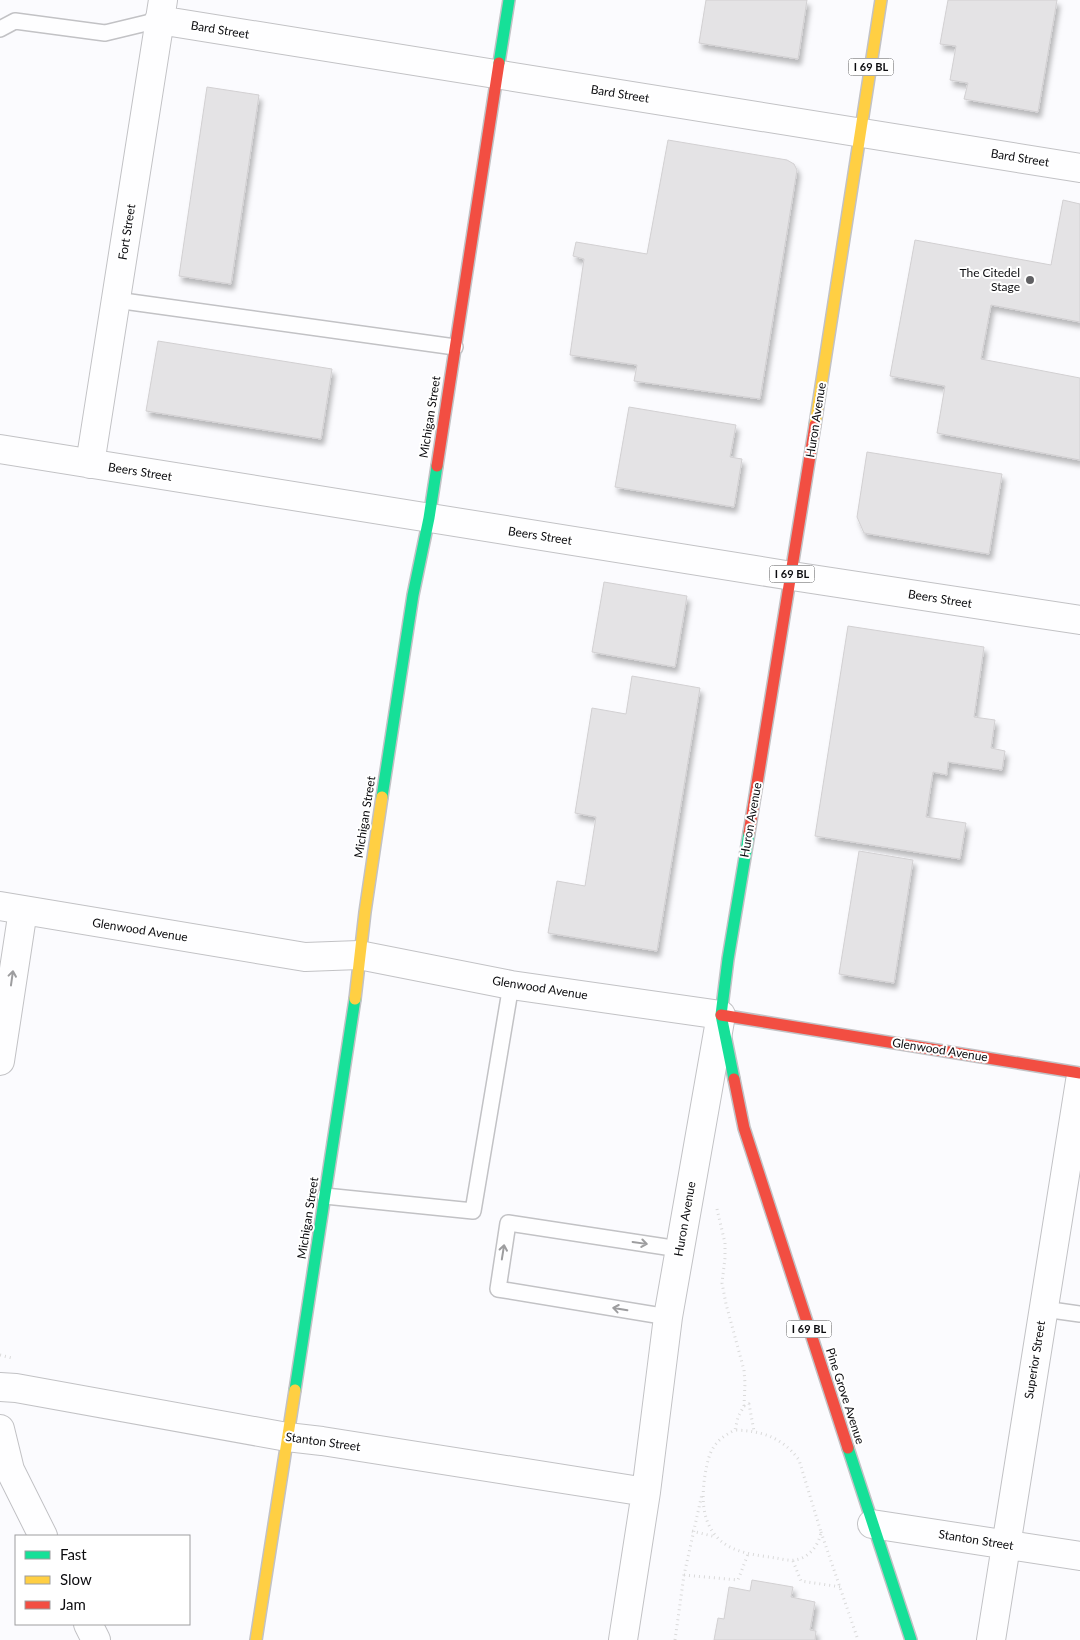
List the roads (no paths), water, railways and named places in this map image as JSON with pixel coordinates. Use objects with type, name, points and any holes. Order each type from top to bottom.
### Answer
[{"type":"street","name":"Michigan Street","points":[[256,1640],[326,1196],[356,991],[359,955],[413,595],[429,518],[509,0]]},
{"type":"street","name":"Huron Avenue","points":[[622,1640],[646,1492],[668,1317],[721,1015],[728,959],[792,576],[881,0]]},
{"type":"street","name":"Bard Street","points":[[161,10],[498,75],[1080,168]]},
{"type":"street","name":"Fort Street","points":[[90,464],[161,10]]},
{"type":"street","name":"Beers Street","points":[[0,449],[792,576],[1080,620]]},
{"type":"street","name":"Glenwood Avenue","points":[[11,908],[305,957],[359,955],[511,985],[721,1015],[1080,1072]]},
{"type":"street","points":[[0,1061],[11,908]]},
{"type":"street","name":"Pine Grove Avenue","points":[[721,1015],[744,1128],[911,1640]]},
{"type":"street","name":"Superior Street","points":[[991,1640],[1080,1081]]},
{"type":"street","name":"Stanton Street","points":[[0,1387],[16,1388],[287,1437],[646,1492]]},
{"type":"street","points":[[0,1429],[5,1463],[43,1535]]},
{"type":"street","name":"Stanton Street","points":[[872,1524],[1080,1556]]},
{"type":"street","points":[[88,1625],[96,1640]]},
{"type":"lane","points":[[0,29],[15,22],[105,33],[161,10]]},
{"type":"lane","points":[[116,300],[455,347]]},
{"type":"lane","points":[[326,1196],[472,1211],[511,985]]},
{"type":"lane","points":[[668,1317],[498,1289],[508,1223],[679,1249]]},
{"type":"lane","points":[[1044,1309],[1080,1314]]},
{"type":"place","name":"The Citedel Stage","points":[[1030,280]]}]
